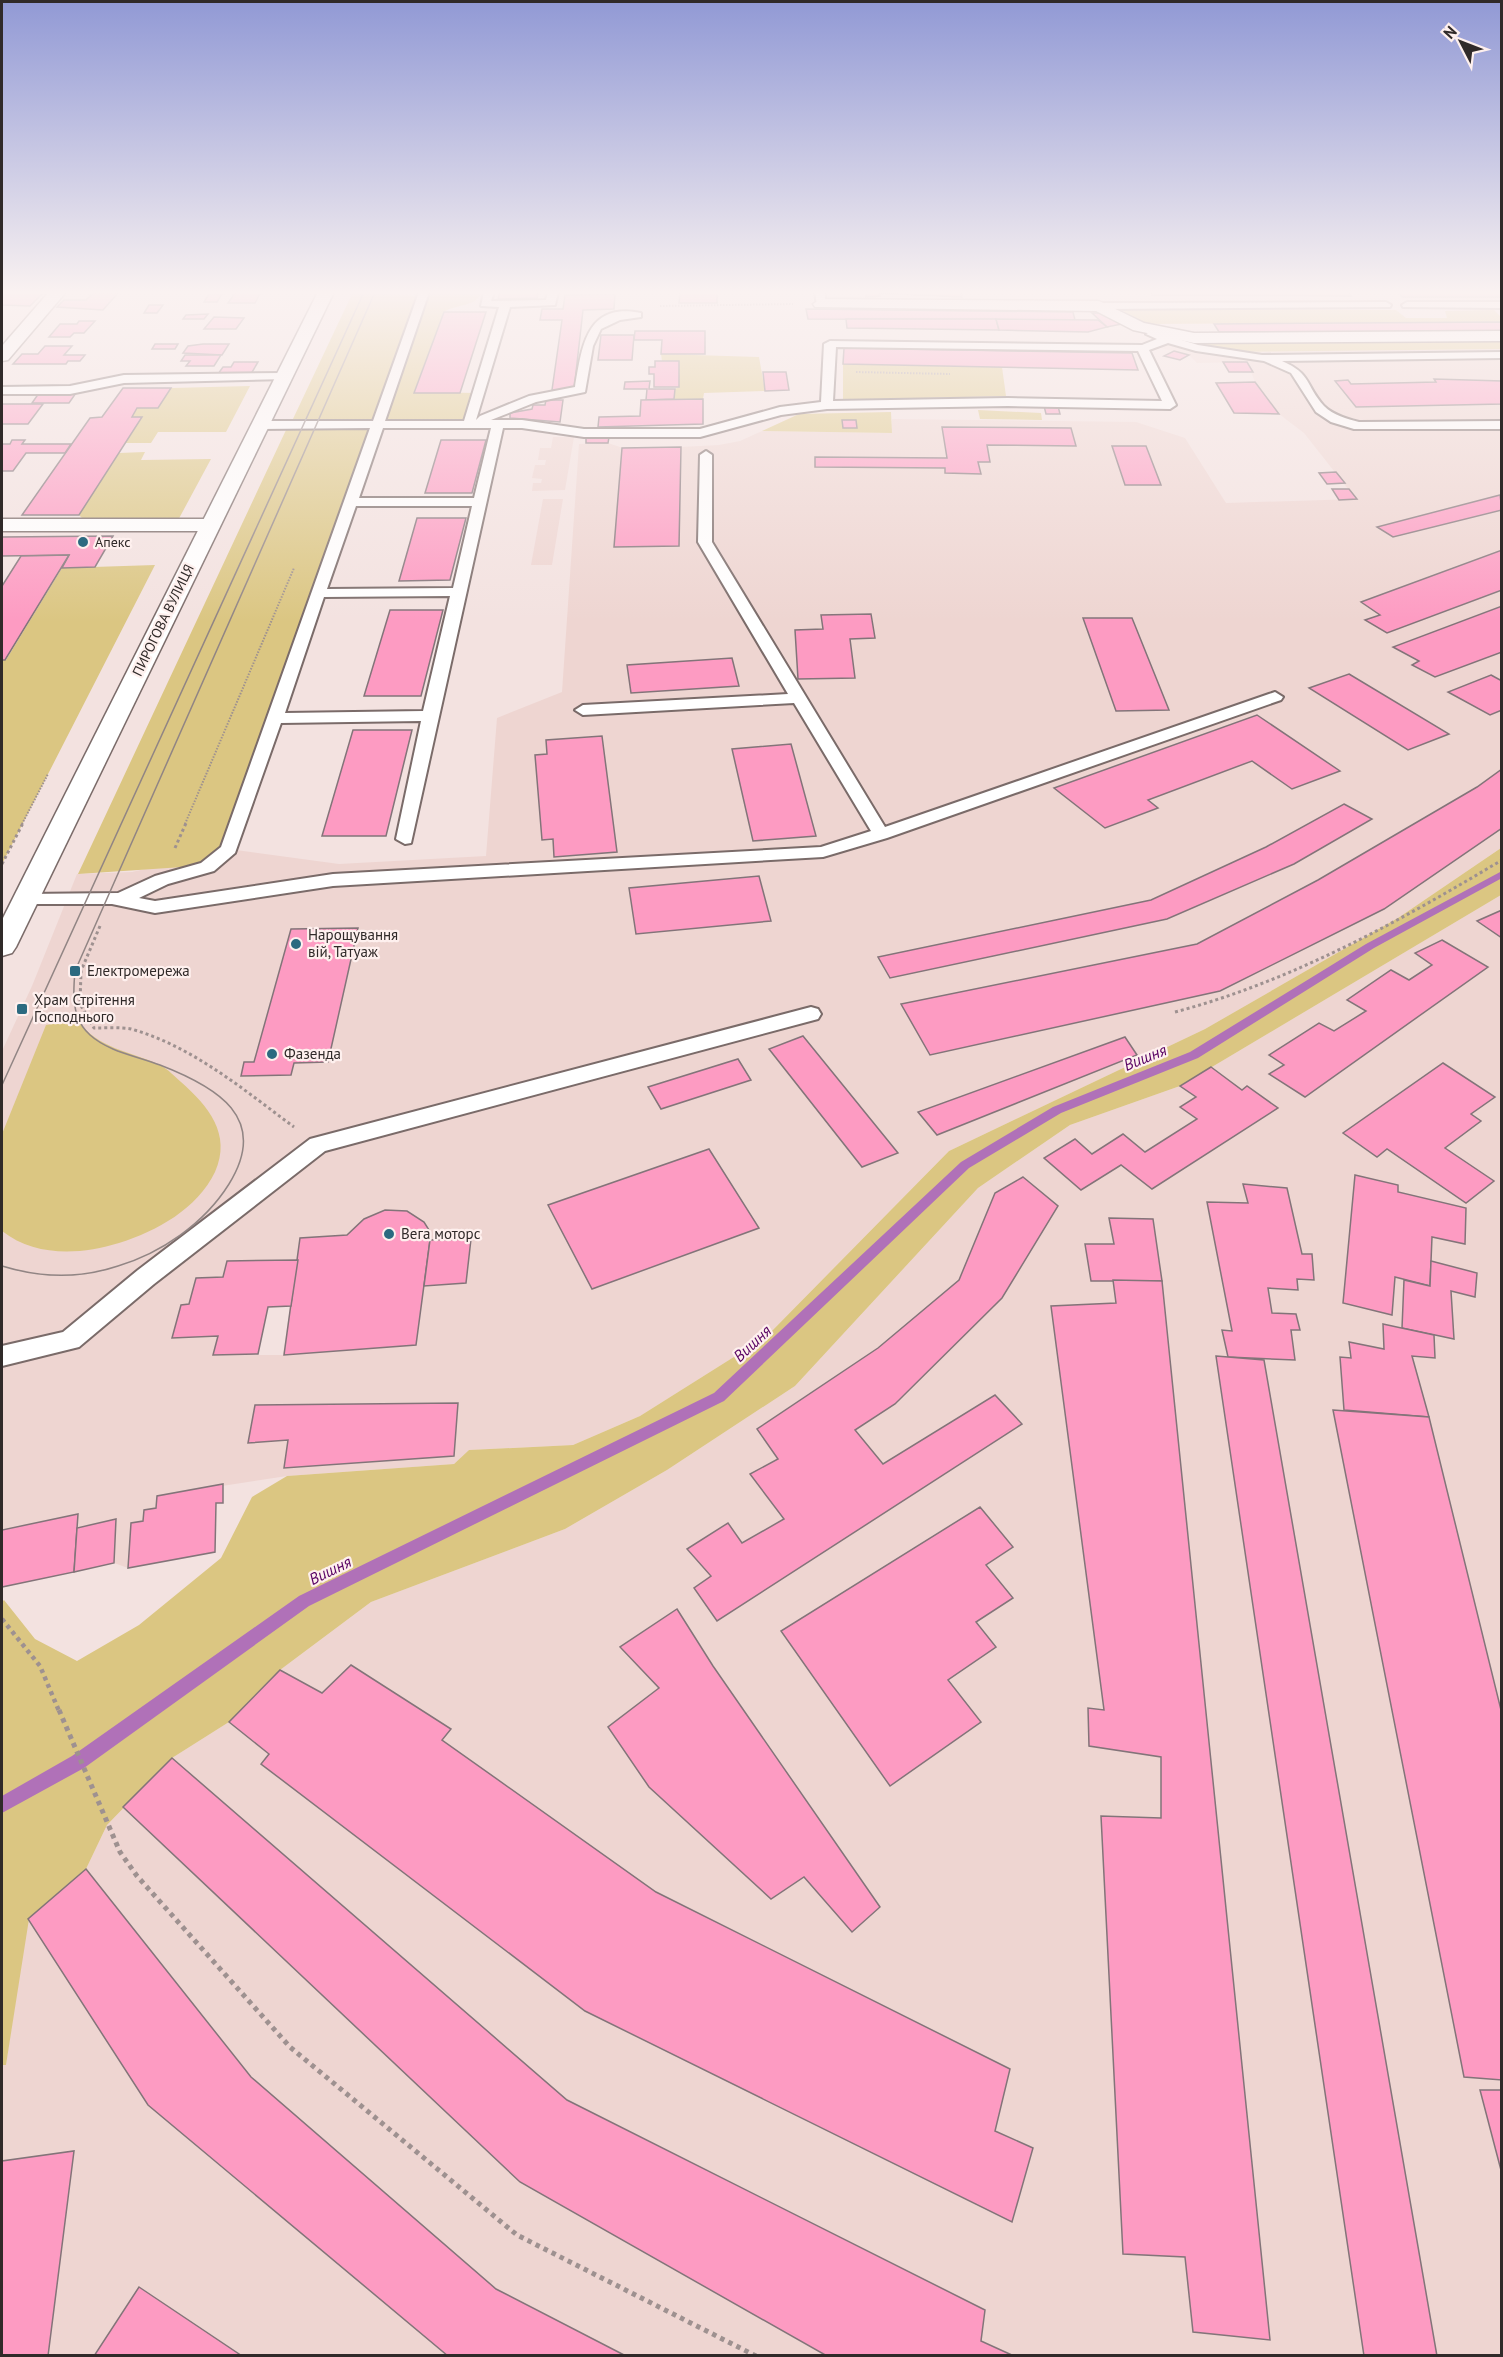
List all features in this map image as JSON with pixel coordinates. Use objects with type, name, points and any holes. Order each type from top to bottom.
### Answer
[{"type":"street","name":"ПИРОГОВА ВУЛИЦЯ","points":[[2,947],[271,402]]},
{"type":"street","points":[[2,525],[210,525]]},
{"type":"lane","points":[[118,898],[166,878],[208,867],[217,863],[229,849],[384,402]]},
{"type":"lane","points":[[469,424],[476,402]]},
{"type":"lane","points":[[469,424],[524,402]]},
{"type":"lane","points":[[259,425],[498,424],[533,425],[584,433],[700,433],[780,411],[827,405],[1008,402],[1170,405],[1169,402]]},
{"type":"lane","points":[[1315,402],[1320,409],[1335,419],[1358,426],[1502,425]]},
{"type":"lane","points":[[405,839],[430,716],[498,424]]},
{"type":"lane","points":[[706,455],[705,542],[881,834]]},
{"type":"lane","points":[[349,502],[480,502]]},
{"type":"lane","points":[[318,593],[460,592]]},
{"type":"lane","points":[[25,900],[118,898],[155,907],[333,880],[823,852],[1275,697]]},
{"type":"lane","points":[[582,710],[799,698]]},
{"type":"lane","points":[[275,718],[430,716]]},
{"type":"lane","points":[[2,1356],[70,1340],[146,1277],[318,1145],[811,1014]]},
{"type":"path","points":[[172,853],[183,835],[297,561]]},
{"type":"path","points":[[1175,1012],[1252,989],[1352,944],[1406,918],[1502,860]]},
{"type":"path","points":[[118,898],[81,971],[80,1004],[94,1028],[130,1029],[188,1053],[229,1079],[318,1145]]},
{"type":"path","points":[[2,1619],[40,1666],[107,1825],[137,1876],[290,2048],[517,2235],[756,2355]]},
{"type":"shaded area","points":[[162,402],[242,402],[226,432],[158,432],[151,443],[125,443],[132,417],[137,408],[158,408]]},
{"type":"shaded area","points":[[301,402],[475,402],[469,424],[375,426],[229,849],[198,866],[78,874],[286,430],[366,426],[292,421]]},
{"type":"shaded area","points":[[1270,402],[1501,402],[1501,848],[1398,918],[1205,1029],[949,1151],[767,1336],[640,1416],[573,1445],[469,1450],[454,1464],[287,1476],[157,1496],[156,1508],[144,1510],[143,1521],[131,1523],[128,1568],[114,1563],[116,1520],[77,1528],[77,1514],[2,1530],[2,1051],[32,986],[77,874],[132,872],[229,849],[339,864],[486,856],[497,718],[562,692],[579,444],[608,443],[623,448],[681,447],[719,445],[740,441],[762,431],[891,433],[892,419],[1136,422],[1185,438],[1226,503],[1356,499],[1304,433],[1279,414]],"holes":[[[358,928],[328,1062],[294,1063],[290,1075],[241,1076],[254,1062],[291,929]],[[297,1260],[283,1355],[214,1355],[218,1336],[172,1338],[181,1305],[189,1304],[196,1278],[223,1277],[227,1261]]]},
{"type":"shaded area","points":[[978,410],[1041,413],[1042,420],[980,419]]},
{"type":"shaded area","points":[[891,412],[892,433],[762,431],[799,414]]},
{"type":"shaded area","points":[[553,437],[574,437],[565,490],[532,491],[533,483],[541,483],[542,479],[532,478],[535,465],[545,465],[546,460],[538,460],[540,448],[551,448]]},
{"type":"shaded area","points":[[145,452],[141,460],[211,459],[176,524],[89,525],[79,515],[119,453]]},
{"type":"shaded area","points":[[543,499],[563,499],[552,565],[531,565]]},
{"type":"shaded area","points":[[155,565],[2,864],[2,660],[6,660],[62,568]]},
{"type":"shaded area","points":[[1501,848],[1501,895],[1180,1086],[1070,1125],[978,1188],[795,1386],[667,1470],[565,1529],[371,1602],[280,1670],[229,1722],[172,1758],[107,1825],[86,1869],[29,1919],[6,2065],[2,2065],[2,1602],[4,1600],[35,1639],[77,1661],[139,1625],[221,1558],[252,1497],[287,1476],[454,1464],[469,1450],[573,1445],[640,1416],[767,1336],[949,1151],[1205,1029],[1398,918]]},
{"type":"shaded area","points":[[1501,895],[1501,2355],[2,2356],[2,2065],[6,2064],[28,1919],[86,1869],[107,1825],[172,1758],[229,1722],[280,1670],[371,1602],[565,1529],[667,1470],[795,1386],[978,1188],[1070,1125],[1180,1086]]},
{"type":"shaded area","points":[[78,1020],[86,1030],[105,1043],[160,1065],[191,1091],[208,1111],[219,1133],[220,1158],[215,1172],[198,1197],[187,1208],[161,1225],[133,1238],[104,1247],[58,1251],[29,1246],[2,1231],[2,1134],[46,1025]]},
{"type":"building","points":[[33,402],[70,402],[69,403]]},
{"type":"building","points":[[113,402],[162,402],[158,408],[137,408],[132,417],[142,417],[79,515],[22,515],[90,418],[102,417]]},
{"type":"building","points":[[546,402],[563,402],[560,422],[510,418],[510,413],[532,409],[533,405],[545,405]]},
{"type":"building","points":[[641,402],[703,402],[703,424],[598,427],[599,417],[640,416]]},
{"type":"building","points":[[1227,402],[1270,402],[1279,414],[1234,413]]},
{"type":"building","points":[[1352,402],[1502,402],[1502,404],[1356,407]]},
{"type":"building","points":[[2,404],[43,404],[28,424],[2,424]]},
{"type":"building","points":[[1044,406],[1058,406],[1060,414],[1046,414]]},
{"type":"building","points":[[842,420],[856,420],[857,428],[843,428]]},
{"type":"building","points":[[942,427],[1071,428],[1076,446],[987,445],[990,462],[978,462],[981,474],[945,473],[945,468],[815,467],[815,457],[947,458]]},
{"type":"building","points":[[586,437],[609,437],[608,443],[586,443]]},
{"type":"building","points":[[12,440],[25,440],[22,444],[71,444],[65,453],[26,453],[13,471],[2,471],[2,444],[10,444]]},
{"type":"building","points":[[441,440],[486,440],[472,493],[425,493]]},
{"type":"building","points":[[1112,446],[1146,446],[1161,485],[1125,485]]},
{"type":"building","points":[[681,447],[679,546],[614,547],[622,448]]},
{"type":"building","points":[[1336,472],[1345,483],[1327,484],[1319,473]]},
{"type":"building","points":[[1332,489],[1349,489],[1357,499],[1339,500]]},
{"type":"building","points":[[1500,495],[1502,510],[1393,537],[1377,527]]},
{"type":"building","points":[[417,518],[466,518],[450,580],[399,581]]},
{"type":"building","points":[[113,536],[95,567],[62,568],[69,555],[2,556],[2,537]]},
{"type":"building","points":[[1502,550],[1502,590],[1387,633],[1365,620],[1380,615],[1361,602]]},
{"type":"building","points":[[69,555],[5,660],[2,660],[2,586],[21,556]]},
{"type":"building","points":[[1502,606],[1502,652],[1435,677],[1412,665],[1419,661],[1393,647]]},
{"type":"building","points":[[390,610],[443,610],[421,696],[364,696]]},
{"type":"building","points":[[871,614],[875,638],[850,639],[855,678],[798,679],[795,630],[823,629],[821,615]]},
{"type":"building","points":[[1083,618],[1132,618],[1169,710],[1116,711]]},
{"type":"building","points":[[732,658],[739,686],[631,693],[627,665]]},
{"type":"building","points":[[1349,674],[1449,734],[1408,750],[1309,688]]},
{"type":"building","points":[[1491,675],[1502,681],[1502,710],[1490,715],[1448,692]]},
{"type":"building","points":[[1257,715],[1340,771],[1292,789],[1252,761],[1148,800],[1158,808],[1105,828],[1054,788]]},
{"type":"building","points":[[353,730],[412,730],[386,836],[322,836]]},
{"type":"building","points":[[602,736],[617,852],[554,857],[553,839],[542,840],[535,755],[547,754],[546,740]]},
{"type":"building","points":[[791,744],[816,836],[753,841],[732,749]]},
{"type":"building","points":[[1502,769],[1502,828],[1384,909],[1220,991],[930,1055],[901,1004],[1197,944],[1318,880],[1477,787]]},
{"type":"building","points":[[1344,804],[1372,819],[1294,864],[1167,919],[890,978],[878,957],[1151,900],[1266,847]]},
{"type":"building","points":[[759,876],[771,921],[636,934],[629,888]]},
{"type":"building","points":[[1502,910],[1502,938],[1477,921]]},
{"type":"building","points":[[358,928],[328,1062],[294,1063],[291,1075],[241,1076],[244,1062],[254,1062],[291,929]]},
{"type":"building","points":[[1442,940],[1488,967],[1305,1097],[1269,1074],[1284,1065],[1269,1055],[1319,1023],[1334,1031],[1366,1011],[1347,1000],[1391,970],[1409,980],[1432,965],[1415,953]]},
{"type":"building","points":[[803,1036],[898,1153],[862,1167],[769,1049]]},
{"type":"building","points":[[1125,1037],[1137,1055],[937,1135],[918,1112]]},
{"type":"building","points":[[738,1059],[751,1080],[661,1109],[648,1087]]},
{"type":"building","points":[[1443,1063],[1495,1097],[1471,1114],[1481,1121],[1445,1148],[1494,1181],[1466,1203],[1387,1149],[1377,1157],[1343,1133]]},
{"type":"building","points":[[1211,1067],[1242,1090],[1247,1086],[1278,1108],[1152,1189],[1121,1165],[1081,1190],[1044,1158],[1075,1139],[1092,1154],[1123,1134],[1145,1152],[1197,1119],[1180,1107],[1196,1097],[1180,1086]]},
{"type":"building","points":[[709,1149],[759,1228],[592,1289],[548,1205]]},
{"type":"building","points":[[1355,1175],[1398,1185],[1398,1192],[1466,1208],[1465,1244],[1432,1237],[1430,1286],[1395,1277],[1392,1315],[1343,1303]]},
{"type":"building","points":[[1023,1177],[1058,1206],[1002,1298],[895,1404],[855,1430],[883,1464],[995,1395],[1022,1424],[717,1621],[694,1588],[711,1576],[687,1549],[728,1523],[742,1543],[784,1519],[750,1474],[778,1459],[757,1429],[878,1348],[959,1280],[995,1193]]},
{"type":"building","points":[[1243,1184],[1287,1188],[1302,1254],[1312,1254],[1314,1280],[1297,1279],[1298,1290],[1268,1288],[1272,1313],[1296,1314],[1300,1330],[1291,1330],[1295,1360],[1228,1357],[1222,1330],[1232,1331],[1207,1202],[1248,1203]]},
{"type":"building","points":[[385,1210],[407,1211],[424,1222],[429,1230],[430,1240],[416,1345],[284,1355],[300,1238],[347,1235],[364,1219]]},
{"type":"building","points":[[1109,1218],[1153,1219],[1162,1281],[1091,1281],[1085,1244],[1114,1244]]},
{"type":"building","points":[[471,1239],[466,1283],[424,1286],[430,1240]]},
{"type":"building","points":[[298,1260],[291,1306],[268,1307],[258,1354],[213,1355],[218,1336],[172,1338],[181,1305],[189,1304],[196,1278],[223,1277],[227,1261]]},
{"type":"building","points":[[1431,1261],[1477,1273],[1475,1297],[1451,1291],[1454,1339],[1402,1328],[1404,1280],[1430,1286]]},
{"type":"building","points":[[1113,1280],[1162,1281],[1270,2340],[1193,2332],[1185,2257],[1123,2254],[1101,1816],[1161,1818],[1161,1757],[1089,1746],[1088,1708],[1104,1710],[1051,1306],[1116,1303]]},
{"type":"building","points":[[1383,1324],[1434,1335],[1435,1358],[1412,1356],[1429,1417],[1344,1410],[1340,1357],[1351,1358],[1349,1342],[1384,1349]]},
{"type":"building","points":[[1216,1356],[1264,1360],[1437,2356],[1364,2356]]},
{"type":"building","points":[[458,1403],[454,1456],[284,1468],[288,1440],[248,1443],[255,1405]]},
{"type":"building","points":[[1333,1410],[1429,1417],[1502,1714],[1502,2080],[1464,2077]]},
{"type":"building","points":[[223,1484],[223,1503],[216,1503],[215,1552],[128,1568],[131,1523],[143,1521],[144,1510],[156,1508],[157,1496]]},
{"type":"building","points":[[980,1507],[1013,1547],[986,1565],[1013,1598],[976,1622],[996,1647],[948,1680],[981,1722],[890,1786],[781,1631]]},
{"type":"building","points":[[78,1514],[74,1572],[2,1587],[2,1530]]},
{"type":"building","points":[[116,1519],[114,1563],[74,1572],[77,1528]]},
{"type":"building","points":[[677,1609],[713,1666],[880,1907],[852,1932],[804,1877],[771,1899],[649,1787],[608,1727],[659,1688],[620,1647]]},
{"type":"building","points":[[351,1665],[451,1729],[442,1740],[656,1892],[1010,2069],[995,2131],[1033,2148],[1012,2222],[585,2011],[261,1764],[269,1754],[229,1722],[280,1670],[322,1693]]},
{"type":"building","points":[[172,1758],[567,2100],[985,2310],[981,2341],[1014,2356],[827,2356],[520,2182],[123,1807]]},
{"type":"building","points":[[86,1869],[251,2077],[496,2289],[626,2356],[448,2356],[148,2105],[28,1919]]},
{"type":"building","points":[[1480,2090],[1502,2090],[1502,2174]]},
{"type":"building","points":[[74,2151],[48,2356],[2,2356],[2,2161]]},
{"type":"building","points":[[139,2287],[242,2356],[94,2356]]},
{"type":"waterway","name":"Вишня","points":[[2,1805],[78,1762],[304,1601],[719,1397],[965,1165],[1057,1110],[1194,1055],[1370,946],[1502,874]]},
{"type":"tram line","points":[[2,1085],[314,402]]},
{"type":"tram line","points":[[2,1266],[46,1275],[74,1275],[103,1270],[150,1253],[180,1235],[207,1212],[229,1184],[240,1161],[244,1141],[240,1123],[231,1108],[218,1095],[181,1074],[106,1046],[90,1035],[76,1013],[75,971],[326,402]]},
{"type":"place","name":"Апекс","points":[[83,542]]},
{"type":"place","name":"Нарощування вій, Татуаж","points":[[296,944]]},
{"type":"place","name":"Електромережа","points":[[75,971]]},
{"type":"place","name":"Храм Стрітення Господнього","points":[[22,1009]]},
{"type":"place","name":"Фазенда","points":[[272,1054]]},
{"type":"place","name":"Вега моторс","points":[[389,1234]]}]
